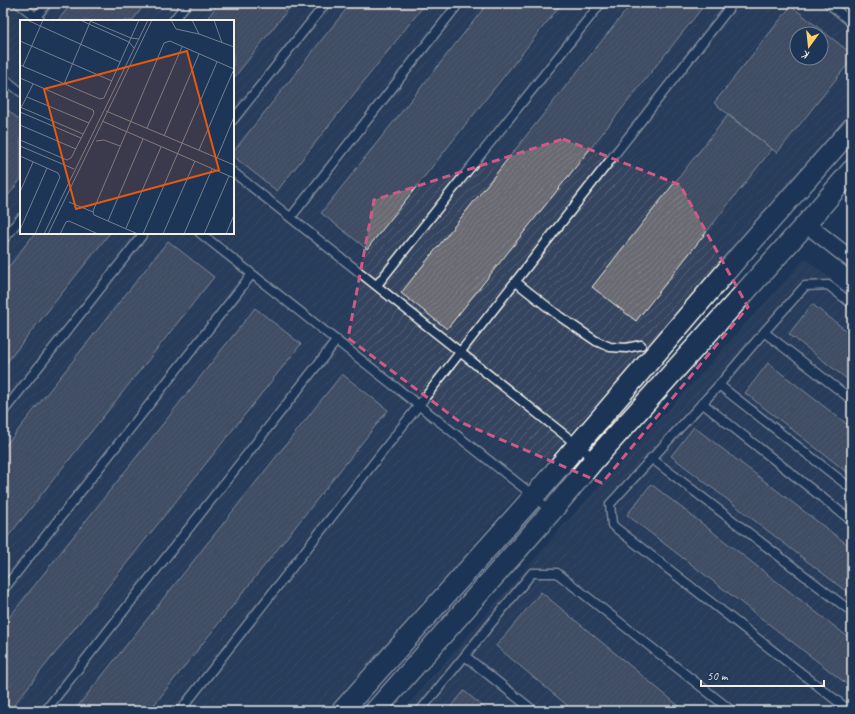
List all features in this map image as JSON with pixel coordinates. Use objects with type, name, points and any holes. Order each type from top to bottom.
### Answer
[{"type":"street","points":[[342,711],[534,496],[741,254],[852,128]]},
{"type":"street","points":[[375,711],[551,512],[595,459],[806,224],[852,170]]},
{"type":"street","points":[[806,224],[852,260]]},
{"type":"lane","points":[[18,3],[39,19],[47,3]]},
{"type":"lane","points":[[174,20],[187,3]]},
{"type":"lane","points":[[234,119],[326,3]]},
{"type":"lane","points":[[291,217],[459,3]]},
{"type":"lane","points":[[377,285],[601,3]]},
{"type":"lane","points":[[180,711],[733,3]]},
{"type":"lane","points":[[828,3],[852,23]]},
{"type":"lane","points":[[3,78],[20,91]]},
{"type":"lane","points":[[234,173],[595,459]]},
{"type":"lane","points":[[3,240],[20,219]]},
{"type":"lane","points":[[3,412],[143,234]]},
{"type":"lane","points":[[201,234],[534,496],[551,512]]},
{"type":"lane","points":[[3,590],[252,274]]},
{"type":"lane","points":[[516,282],[559,316],[596,341],[610,347],[626,348],[641,345]]},
{"type":"lane","points":[[850,711],[612,525],[610,504],[719,385],[805,286],[828,285],[852,304]]},
{"type":"lane","points":[[764,332],[852,400]]},
{"type":"lane","points":[[45,711],[337,340]]},
{"type":"lane","points":[[719,385],[852,489]]},
{"type":"lane","points":[[702,403],[852,521]]},
{"type":"lane","points":[[651,458],[852,612]]},
{"type":"lane","points":[[420,711],[532,573],[558,573],[732,711]]},
{"type":"lane","points":[[465,656],[534,711]]},
{"type":"highlighted area","points":[[563,139],[680,185],[748,307],[602,483],[460,422],[348,338],[374,200]]},
{"type":"shaded area","points":[[3,3],[852,3],[852,111],[329,711],[3,711]]},
{"type":"shaded area","points":[[805,258],[852,295],[852,711],[402,711],[554,536]]},
{"type":"building","points":[[72,3],[146,3],[133,20],[58,20]]},
{"type":"building","points":[[219,3],[293,3],[234,78],[234,20],[206,20]]},
{"type":"building","points":[[351,3],[426,3],[277,191],[234,157],[234,151]]},
{"type":"building","points":[[488,3],[562,3],[367,249],[321,213]]},
{"type":"building","points":[[632,3],[706,3],[447,329],[401,293]]},
{"type":"building","points":[[791,6],[816,26],[789,26],[789,66],[829,66],[829,36],[852,54],[852,59],[777,153],[714,103]]},
{"type":"building","points":[[4,107],[20,120],[20,180],[3,202]]},
{"type":"building","points":[[728,115],[772,149],[636,321],[592,287]]},
{"type":"building","points":[[34,234],[109,234],[3,367],[3,274]]},
{"type":"building","points":[[168,241],[214,277],[3,543],[3,449]]},
{"type":"building","points":[[812,304],[852,335],[852,383],[789,334]]},
{"type":"building","points":[[255,308],[301,344],[9,711],[3,711],[3,625]]},
{"type":"building","points":[[768,363],[852,428],[852,476],[745,393]]},
{"type":"building","points":[[342,374],[388,410],[149,711],[74,711]]},
{"type":"building","points":[[694,427],[852,548],[852,596],[671,456]]},
{"type":"building","points":[[651,484],[852,640],[852,688],[627,515]]},
{"type":"building","points":[[541,592],[685,711],[574,711],[496,646]]},
{"type":"building","points":[[464,691],[489,711],[447,711]]}]
